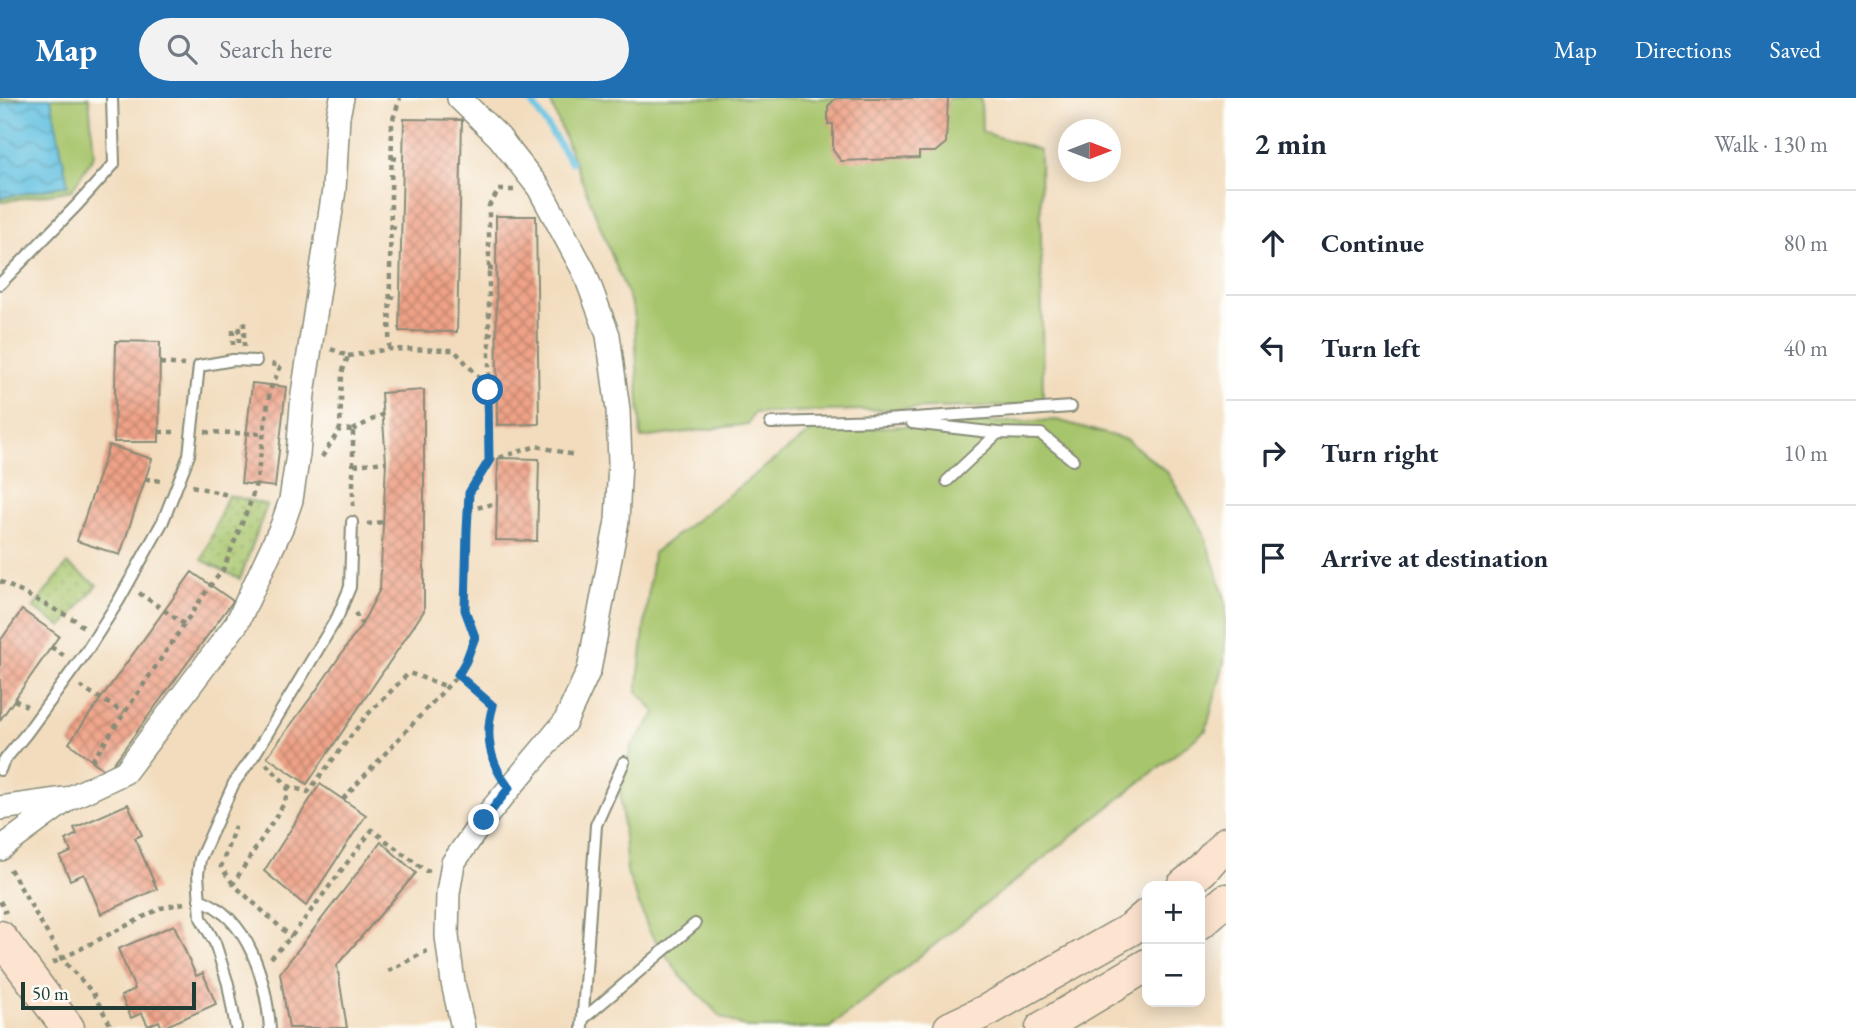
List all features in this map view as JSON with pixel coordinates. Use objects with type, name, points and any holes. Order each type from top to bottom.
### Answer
[{"type":"main road","points":[[1188,881],[1226,843]]},
{"type":"main road","points":[[1205,919],[1226,900]]},
{"type":"main road","points":[[950,1028],[988,1010],[1119,936],[1142,919]]},
{"type":"main road","points":[[0,937],[68,1028]]},
{"type":"main road","points":[[1042,1028],[1142,968]]},
{"type":"street","points":[[5,858],[68,799],[125,772],[237,623],[282,526],[291,500],[298,454],[303,394],[334,191],[338,116],[342,98]]},
{"type":"street","points":[[459,98],[499,137],[539,188],[584,271],[608,335],[618,410],[619,474],[617,521],[589,670],[565,722],[509,788],[453,863],[448,893],[447,936],[453,983],[463,1028]]},
{"type":"street","points":[[0,808],[68,799]]},
{"type":"lane","points":[[0,284],[114,164],[112,98]]},
{"type":"lane","points":[[0,770],[65,677],[78,664],[128,585],[163,521],[180,484],[189,455],[199,366],[233,360],[256,361]]},
{"type":"lane","points":[[771,423],[885,420],[1071,407]]},
{"type":"lane","points":[[885,420],[998,433],[1041,434],[1073,460]]},
{"type":"lane","points":[[947,481],[998,433]]},
{"type":"lane","points":[[236,1028],[225,974],[215,943],[201,918],[200,859],[234,783],[255,754],[338,616],[350,587],[352,522]]},
{"type":"lane","points":[[582,1023],[596,825],[624,762]]},
{"type":"lane","points":[[199,899],[215,905],[237,928],[254,954],[270,1028]]},
{"type":"lane","points":[[582,1023],[695,923]]},
{"type":"path","points":[[389,349],[392,122],[400,98]]},
{"type":"path","points":[[391,158],[402,160]]},
{"type":"path","points":[[343,799],[458,675],[475,637],[465,610],[468,510],[469,493],[489,461],[489,206],[499,191],[539,188]]},
{"type":"path","points":[[391,227],[401,229]]},
{"type":"path","points":[[488,269],[498,269]]},
{"type":"path","points":[[390,297],[400,299]]},
{"type":"path","points":[[488,334],[498,334]]},
{"type":"path","points":[[348,356],[389,349],[454,350],[488,387]]},
{"type":"path","points":[[160,363],[199,366]]},
{"type":"path","points":[[87,769],[223,570],[251,501],[257,479],[270,390],[281,366]]},
{"type":"path","points":[[340,429],[342,373]]},
{"type":"path","points":[[488,377],[498,380]]},
{"type":"path","points":[[352,522],[353,430],[383,414]]},
{"type":"path","points":[[192,431],[264,434]]},
{"type":"path","points":[[489,461],[537,446],[574,455]]},
{"type":"path","points":[[354,465],[386,462]]},
{"type":"path","points":[[180,484],[228,495]]},
{"type":"path","points":[[468,510],[497,503]]},
{"type":"path","points":[[0,581],[75,620]]},
{"type":"path","points":[[128,585],[184,624]]},
{"type":"path","points":[[255,754],[288,786],[309,792],[367,715],[409,673],[448,687]]},
{"type":"path","points":[[458,675],[493,706],[488,723],[492,758],[509,788]]},
{"type":"path","points":[[96,695],[124,713]]},
{"type":"path","points":[[288,786],[285,802],[233,884],[291,937]]},
{"type":"path","points":[[260,972],[291,937],[372,830],[426,871],[453,863]]},
{"type":"path","points":[[5,858],[62,959],[93,993],[112,1028]]},
{"type":"path","points":[[42,968],[161,908],[199,899]]},
{"type":"path","points":[[388,971],[432,948],[447,936]]},
{"type":"green space","points":[[0,98],[89,98],[94,155],[72,190],[0,202]]},
{"type":"green space","points":[[549,98],[981,98],[982,132],[1040,150],[1043,405],[754,413],[748,424],[641,438],[634,311]]},
{"type":"green space","points":[[1057,420],[1127,440],[1167,472],[1203,531],[1226,602],[1224,663],[1206,730],[829,1028],[747,1028],[721,1017],[680,975],[649,931],[627,872],[620,790],[631,747],[656,713],[637,691],[653,553],[813,430]]},
{"type":"green space","points":[[228,495],[267,505],[240,579],[202,560]]},
{"type":"green space","points":[[67,564],[97,585],[62,627],[33,608]]},
{"type":"water","points":[[27,98],[51,98],[68,185],[0,198],[0,103]]},
{"type":"building","points":[[836,98],[948,98],[946,143],[935,152],[919,152],[919,158],[841,161],[833,150],[833,124],[828,124],[828,106]]},
{"type":"building","points":[[404,119],[462,120],[457,332],[399,331]]},
{"type":"building","points":[[496,216],[536,216],[539,424],[497,425]]},
{"type":"building","points":[[116,341],[160,342],[159,442],[114,442]]},
{"type":"building","points":[[252,383],[286,387],[275,487],[241,483]]},
{"type":"building","points":[[424,390],[424,611],[307,784],[267,757],[362,624],[380,589],[386,462],[381,393]]},
{"type":"building","points":[[109,445],[152,459],[120,555],[77,541]]},
{"type":"building","points":[[498,458],[539,459],[537,541],[496,540]]},
{"type":"building","points":[[192,572],[233,601],[107,772],[69,743]]},
{"type":"building","points":[[22,610],[59,636],[0,720],[0,641]]},
{"type":"building","points":[[320,784],[366,815],[306,906],[264,871]]},
{"type":"building","points":[[128,804],[142,835],[135,838],[157,889],[101,914],[84,874],[70,880],[60,857],[71,852],[66,840],[77,834],[74,828]]},
{"type":"building","points":[[381,842],[416,873],[337,965],[347,1028],[289,1028],[280,973]]},
{"type":"building","points":[[174,925],[196,976],[203,973],[216,1004],[162,1028],[159,1021],[148,1026],[142,1013],[131,1018],[121,996],[135,989],[118,949]]},
{"type":"waterway","points":[[529,98],[571,162]]},
{"type":"route","points":[[484,820],[509,788],[492,758],[488,723],[493,706],[458,675],[475,637],[465,610],[469,493],[489,461],[488,390]]}]
